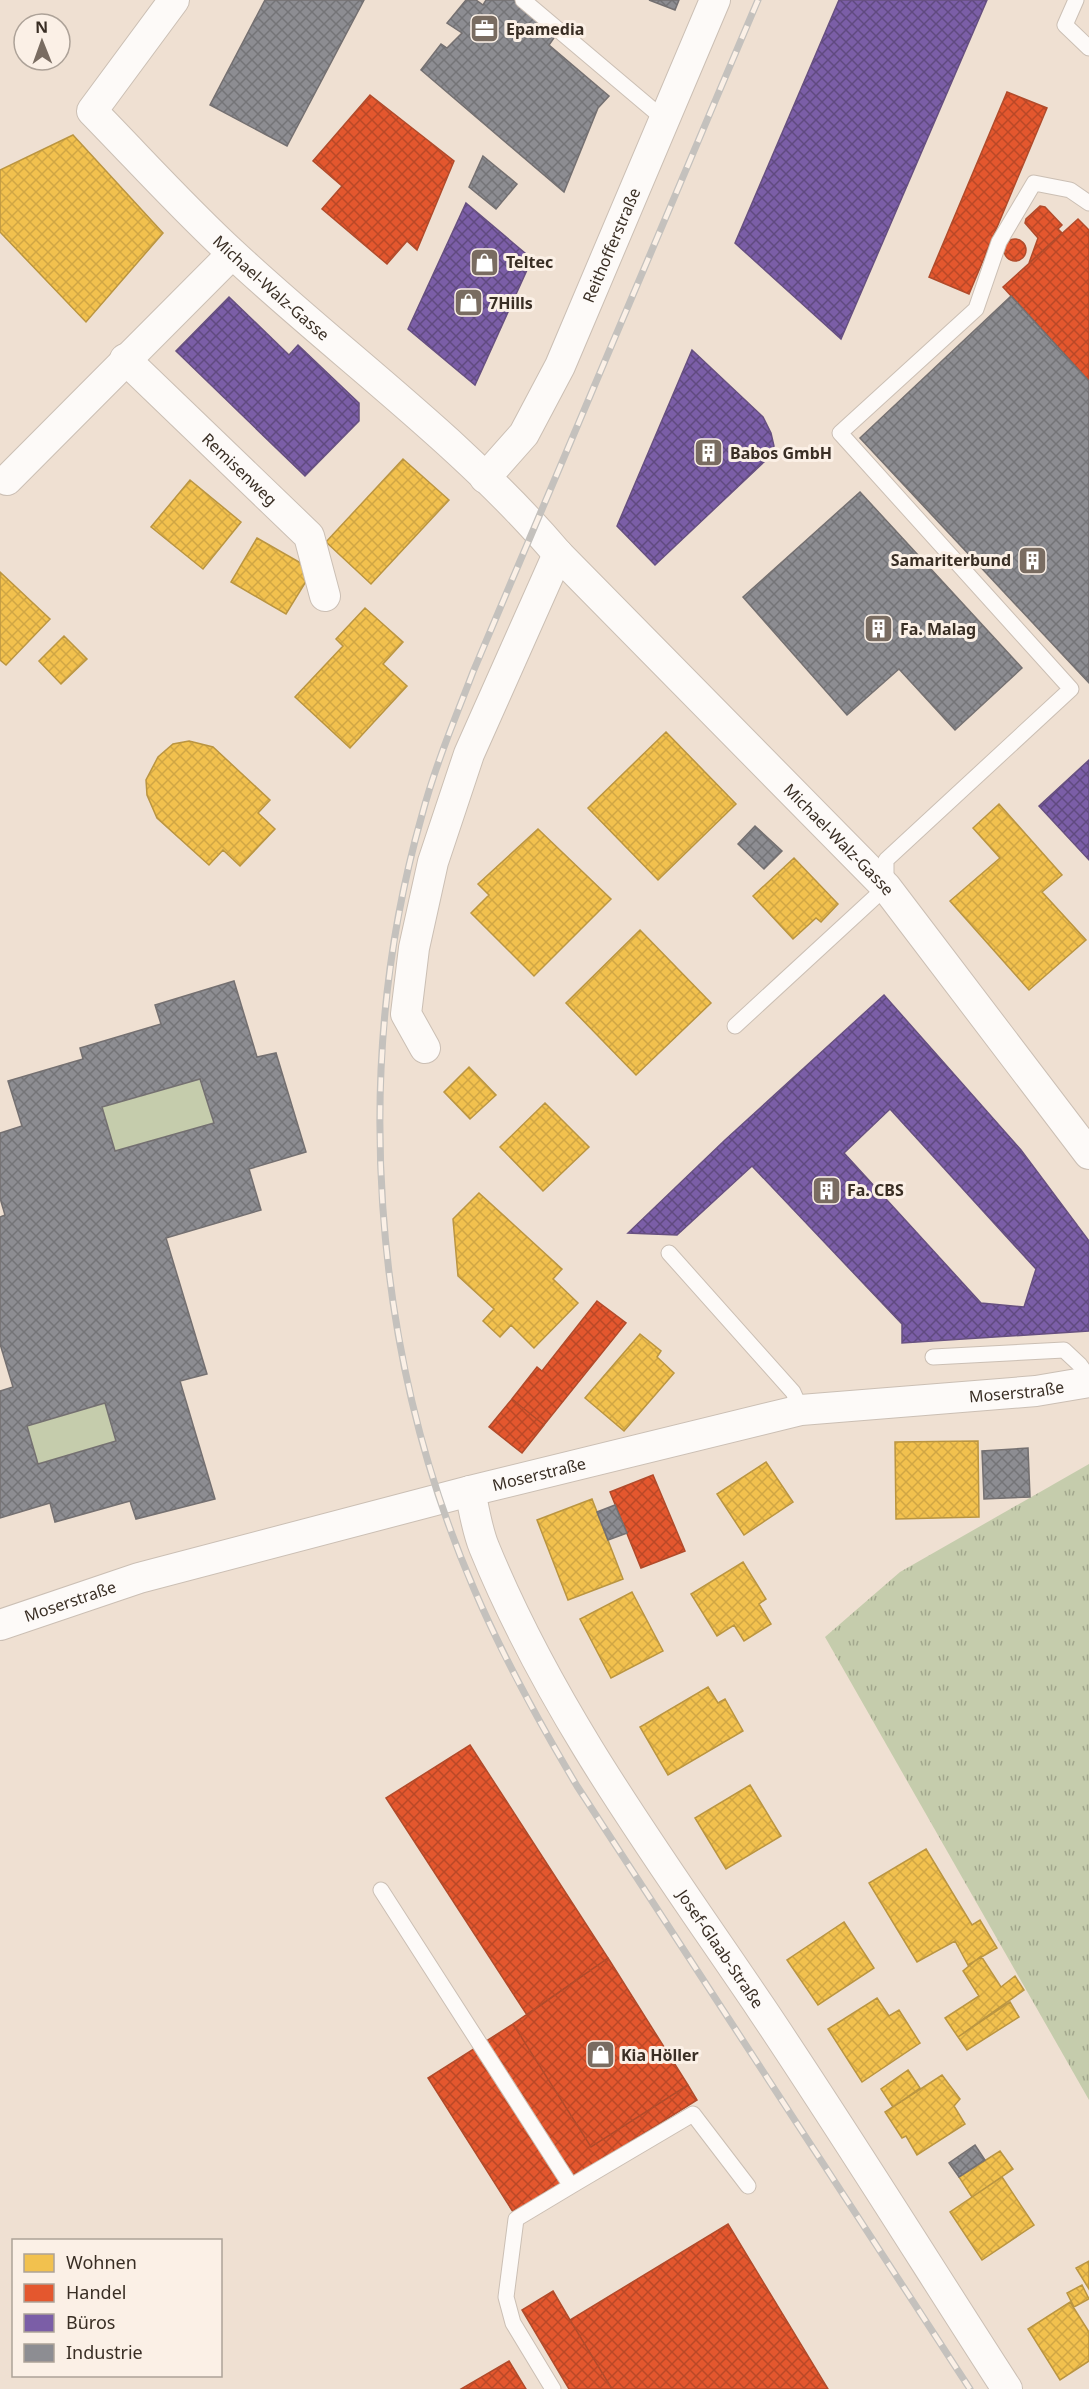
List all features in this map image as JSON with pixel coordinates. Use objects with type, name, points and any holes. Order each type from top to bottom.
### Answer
[{"type":"street","name":"Michael-Walz-Gasse","points":[[174,0],[92,111],[232,254],[485,478],[535,526],[558,554],[886,887],[1089,1154]]},
{"type":"street","name":"Reithofferstraße","points":[[485,478],[524,434],[560,366],[715,0]]},
{"type":"street","points":[[7,480],[232,254]]},
{"type":"street","name":"Remisenweg","points":[[125,359],[309,536],[325,596]]},
{"type":"street","points":[[424,1048],[406,1014],[414,948],[433,862],[469,754],[558,554]]},
{"type":"street","name":"Moserstraße","points":[[0,1625],[139,1578],[470,1491],[801,1410],[1035,1391],[1089,1380]]},
{"type":"street","name":"Josef-Glaab-Straße","points":[[470,1491],[483,1545],[490,1561],[542,1668],[610,1788],[762,2011],[1007,2389]]},
{"type":"lane","points":[[523,0],[664,120]]},
{"type":"lane","points":[[1076,0],[1065,25],[1089,48]]},
{"type":"lane","points":[[735,1026],[886,887],[886,860],[1071,689],[840,434],[976,309],[999,242],[1034,183],[1070,190],[1089,203]]},
{"type":"lane","points":[[669,1252],[793,1392],[801,1410]]},
{"type":"lane","points":[[933,1357],[1064,1350],[1080,1365],[1089,1380]]},
{"type":"lane","points":[[381,1890],[570,2186]]},
{"type":"lane","points":[[553,2389],[513,2323],[506,2297],[516,2219],[693,2114],[748,2186]]},
{"type":"green space","points":[[200,1079],[214,1123],[115,1151],[102,1107]]},
{"type":"green space","points":[[105,1403],[116,1441],[38,1464],[27,1426]]},
{"type":"green space","points":[[1089,1464],[1089,2100],[825,1637],[900,1572]]},
{"type":"building: Wohnen","points":[[73,135],[163,233],[86,322],[0,232],[0,170]]},
{"type":"building: Wohnen","points":[[403,459],[449,500],[371,584],[326,542]]},
{"type":"building: Wohnen","points":[[190,480],[241,522],[203,569],[151,527]]},
{"type":"building: Wohnen","points":[[257,538],[313,570],[286,614],[231,582]]},
{"type":"building: Wohnen","points":[[0,572],[50,619],[6,665],[0,660]]},
{"type":"building: Wohnen","points":[[365,608],[403,642],[383,664],[407,686],[350,748],[295,697],[343,646],[336,639]]},
{"type":"building: Wohnen","points":[[64,636],[87,659],[61,684],[39,661]]},
{"type":"building: Wohnen","points":[[666,732],[736,804],[658,880],[588,808]]},
{"type":"building: Wohnen","points":[[189,741],[213,747],[270,800],[258,813],[275,829],[240,866],[223,850],[209,865],[157,818],[147,795],[146,780],[158,757],[173,744]]},
{"type":"building: Wohnen","points":[[999,804],[1062,875],[1042,892],[1086,940],[1029,990],[950,901],[1000,858],[973,828]]},
{"type":"building: Wohnen","points":[[538,829],[611,899],[534,976],[471,913],[489,895],[478,884]]},
{"type":"building: Wohnen","points":[[794,858],[838,904],[821,922],[816,918],[793,939],[753,896]]},
{"type":"building: Wohnen","points":[[640,930],[711,1003],[636,1075],[566,1003]]},
{"type":"building: Wohnen","points":[[469,1067],[496,1095],[470,1119],[444,1092]]},
{"type":"building: Wohnen","points":[[545,1103],[589,1147],[543,1191],[500,1147]]},
{"type":"building: Wohnen","points":[[479,1193],[562,1269],[553,1279],[578,1303],[534,1348],[511,1325],[500,1337],[483,1321],[494,1309],[458,1276],[453,1219]]},
{"type":"building: Wohnen","points":[[640,1334],[661,1351],[657,1357],[674,1373],[624,1431],[585,1398]]},
{"type":"building: Wohnen","points":[[978,1441],[979,1517],[896,1519],[895,1442]]},
{"type":"building: Wohnen","points":[[766,1462],[793,1502],[744,1535],[717,1494]]},
{"type":"building: Wohnen","points":[[592,1499],[623,1579],[568,1600],[537,1520]]},
{"type":"building: Wohnen","points":[[743,1562],[766,1599],[759,1604],[771,1624],[744,1641],[734,1625],[717,1636],[691,1594]]},
{"type":"building: Wohnen","points":[[632,1592],[663,1651],[611,1678],[580,1619]]},
{"type":"building: Wohnen","points":[[708,1687],[718,1703],[725,1699],[743,1731],[668,1775],[640,1727]]},
{"type":"building: Wohnen","points":[[750,1785],[781,1836],[726,1869],[695,1818]]},
{"type":"building: Wohnen","points":[[926,1849],[972,1925],[980,1920],[997,1948],[968,1965],[955,1941],[917,1962],[869,1883]]},
{"type":"building: Wohnen","points":[[844,1922],[874,1968],[818,2005],[787,1960]]},
{"type":"building: Wohnen","points":[[981,1956],[1001,1987],[1015,1976],[1024,1990],[958,2037],[945,2018],[979,1996],[963,1971]]},
{"type":"building: Wohnen","points":[[877,1998],[889,2016],[899,2010],[920,2043],[862,2082],[828,2029]]},
{"type":"building: Wohnen","points":[[1010,2002],[1019,2017],[967,2050],[958,2037]]},
{"type":"building: Wohnen","points":[[908,2070],[920,2088],[893,2107],[881,2089]]},
{"type":"building: Wohnen","points":[[942,2075],[960,2099],[954,2106],[965,2124],[917,2155],[906,2136],[902,2138],[885,2112]]},
{"type":"building: Wohnen","points":[[1000,2151],[1013,2169],[972,2197],[959,2177]]},
{"type":"building: Wohnen","points":[[1002,2177],[1034,2225],[982,2260],[950,2212]]},
{"type":"building: Wohnen","points":[[1089,2261],[1089,2289],[1076,2268]]},
{"type":"building: Wohnen","points":[[1082,2285],[1089,2299],[1074,2307],[1067,2293]]},
{"type":"building: Wohnen","points":[[1070,2302],[1089,2332],[1089,2361],[1060,2380],[1028,2329]]},
{"type":"building: Handel","points":[[1007,92],[1047,108],[969,294],[929,277]]},
{"type":"building: Handel","points":[[370,95],[454,161],[417,250],[407,241],[387,264],[322,209],[342,186],[313,161]]},
{"type":"building: Handel","points":[[1040,206],[1045,207],[1062,225],[1058,229],[1062,233],[1029,263],[1038,238],[1025,223],[1026,219]]},
{"type":"building: Handel","points":[[1078,219],[1089,230],[1089,381],[1003,287]]},
{"type":"building: Handel","points":[[1011,239],[1019,239],[1026,246],[1026,254],[1019,261],[1011,261],[1004,254],[1004,246]]},
{"type":"building: Handel","points":[[597,1301],[626,1323],[544,1425],[512,1399],[537,1367],[542,1371]]},
{"type":"building: Handel","points":[[512,1399],[544,1425],[522,1453],[489,1427]]},
{"type":"building: Handel","points":[[653,1475],[685,1551],[641,1568],[610,1492]]},
{"type":"building: Handel","points":[[470,1745],[608,1958],[527,2015],[386,1798]]},
{"type":"building: Handel","name":"Kia Höller","points":[[608,1958],[688,2085],[591,2147],[513,2024]]},
{"type":"building: Handel","points":[[513,2024],[591,2147],[688,2085],[697,2100],[515,2215],[428,2078]]},
{"type":"building: Handel","points":[[728,2224],[828,2389],[612,2389],[570,2320]]},
{"type":"building: Handel","points":[[553,2291],[612,2389],[569,2389],[522,2310]]},
{"type":"building: Handel","points":[[509,2361],[526,2389],[461,2389]]},
{"type":"building: Büros","points":[[839,0],[987,0],[841,339],[735,243]]},
{"type":"building: Büros","points":[[466,203],[532,259],[475,385],[408,329]]},
{"type":"building: Büros","points":[[229,297],[289,355],[298,345],[359,403],[359,421],[305,476],[176,351]]},
{"type":"building: Büros","name":"Babos GmbH","points":[[692,350],[763,417],[771,433],[774,446],[765,461],[655,565],[617,526]]},
{"type":"building: Büros","points":[[1089,760],[1089,860],[1039,806]]},
{"type":"building: Büros","name":"Fa. CBS","points":[[884,995],[1021,1150],[1089,1241],[1089,1331],[902,1343],[902,1324],[752,1166],[677,1235],[628,1233],[725,1140]],"holes":[[[890,1109],[1036,1269],[1024,1307],[981,1303],[844,1153]]]},
{"type":"building: Industrie","points":[[265,0],[364,0],[287,146],[210,105]]},
{"type":"building: Industrie","points":[[466,0],[476,0],[483,5],[486,0],[515,0],[556,35],[549,45],[609,96],[598,108],[564,192],[421,70],[441,44],[447,48],[462,33],[447,23]]},
{"type":"building: Industrie","points":[[649,0],[679,0],[675,10]]},
{"type":"building: Industrie","points":[[483,156],[517,184],[496,209],[469,187]]},
{"type":"building: Industrie","name":"Samariterbund","points":[[1011,296],[1089,381],[1089,683],[860,438]]},
{"type":"building: Industrie","name":"Fa. Malag","points":[[860,492],[1022,668],[955,730],[899,669],[847,715],[743,597]]},
{"type":"building: Industrie","points":[[755,826],[782,851],[764,869],[738,844]]},
{"type":"building: Industrie","points":[[234,981],[257,1057],[276,1053],[306,1152],[249,1169],[261,1210],[166,1238],[207,1374],[180,1381],[215,1499],[136,1519],[130,1501],[55,1522],[50,1503],[0,1518],[0,1391],[13,1387],[0,1344],[0,1217],[5,1215],[0,1198],[0,1133],[22,1126],[8,1081],[83,1059],[80,1048],[161,1024],[155,1005]],"holes":[[[200,1079],[214,1123],[115,1151],[102,1107]],[[105,1403],[116,1441],[38,1464],[27,1426]]]},
{"type":"building: Industrie","points":[[1028,1448],[1030,1497],[984,1499],[982,1451]]},
{"type":"building: Industrie","points":[[615,1505],[627,1533],[608,1540],[597,1512]]},
{"type":"building: Industrie","points":[[975,2145],[985,2160],[959,2177],[949,2163]]},
{"type":"railway","points":[[758,0],[473,672],[427,797],[400,910],[386,1008],[380,1107],[383,1206],[394,1305],[412,1403],[439,1498],[474,1589],[509,1664],[577,1786],[970,2389]]},
{"type":"place","name":"Epamedia","points":[[485,29]]},
{"type":"place","name":"Teltec","points":[[485,262]]},
{"type":"place","name":"7Hills","points":[[468,303]]},
{"type":"place","name":"Babos GmbH","points":[[709,453]]},
{"type":"place","name":"Samariterbund","points":[[1032,560]]},
{"type":"place","name":"Fa. Malag","points":[[879,629]]},
{"type":"place","name":"Fa. CBS","points":[[826,1190]]},
{"type":"place","name":"Kia Höller","points":[[600,2055]]}]
